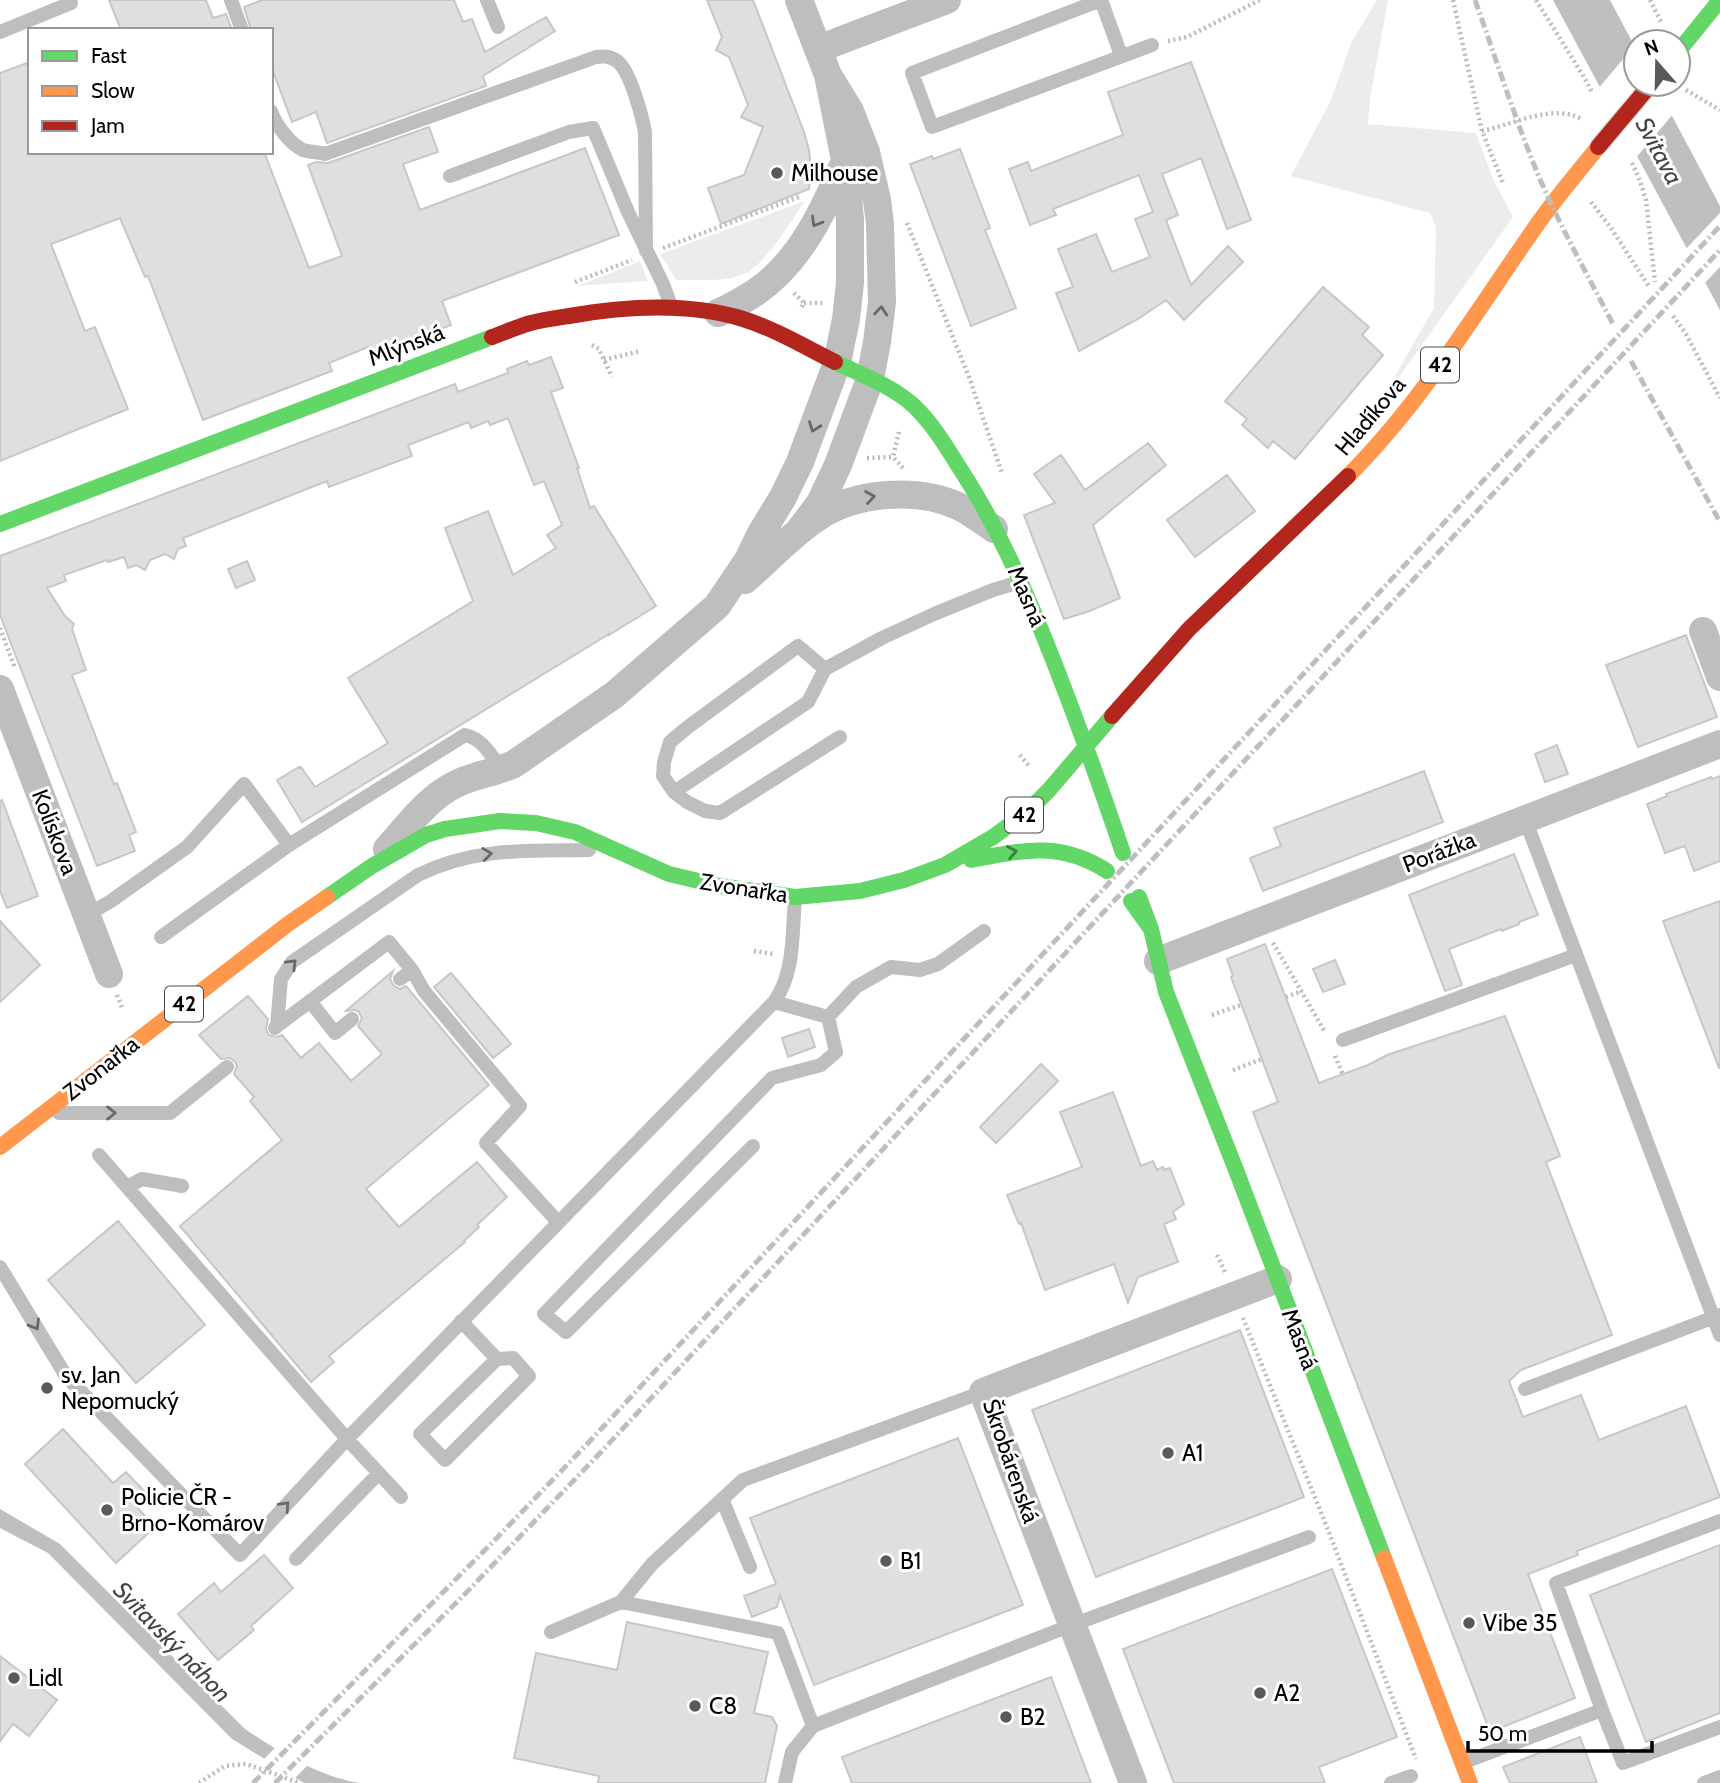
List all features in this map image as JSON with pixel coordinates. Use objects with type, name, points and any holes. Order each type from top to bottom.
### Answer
[{"type":"main road","points":[[1692,35],[1720,0]]},
{"type":"main road","name":"Hladíkova","points":[[1086,745],[1189,629],[1368,456],[1418,396],[1540,221],[1639,98]]},
{"type":"main road","name":"Mlýnská","points":[[0,524],[484,339],[527,324],[565,316],[605,310],[671,308],[718,313],[759,325],[837,363]]},
{"type":"main road","name":"Masná","points":[[837,363],[909,401],[924,416],[972,487],[1021,581],[1057,668],[1123,853]]},
{"type":"main road","name":"Zvonařka","points":[[0,1147],[288,924],[372,866],[426,835],[462,826],[500,821],[552,825],[575,832],[669,874],[694,880],[795,897],[860,891],[904,880],[945,865],[993,837],[1027,812],[1086,745]]},
{"type":"main road","points":[[945,865],[1023,850],[1043,849],[1078,855],[1107,872]]},
{"type":"main road","name":"Masná","points":[[1134,897],[1151,929],[1166,992],[1470,1783]]},
{"type":"street","points":[[799,0],[823,62],[850,111],[866,152],[880,224],[882,302],[870,379],[838,465],[820,503],[799,531]]},
{"type":"street","points":[[823,62],[947,0]]},
{"type":"street","points":[[823,62],[845,160],[850,220],[850,283],[837,363]]},
{"type":"street","points":[[718,313],[757,292],[792,257],[820,217],[845,160]]},
{"type":"street","name":"Zvonařka","points":[[372,866],[428,803],[456,784],[507,766],[614,695],[718,606],[748,560],[789,485],[810,439],[837,363]]},
{"type":"street","points":[[718,606],[817,517],[834,507],[867,497],[902,495],[939,499],[973,514],[997,532]]},
{"type":"street","points":[[1703,631],[1720,677]]},
{"type":"street","name":"Kolískova","points":[[0,689],[109,974]]},
{"type":"street","name":"Porážka","points":[[1158,961],[1720,744]]},
{"type":"street","name":"Škrobárenská","points":[[1133,1783],[983,1392],[1278,1279]]},
{"type":"lane","points":[[0,32],[71,3],[70,0]]},
{"type":"lane","points":[[231,0],[241,28]]},
{"type":"lane","points":[[487,0],[498,27]]},
{"type":"lane","points":[[1121,55],[1101,0],[912,72],[932,127],[1152,45]]},
{"type":"lane","points":[[273,116],[286,136],[302,149],[325,154],[596,57],[609,56],[620,62],[625,70],[645,132],[647,253]]},
{"type":"lane","points":[[450,176],[569,132],[593,128],[628,212],[663,284],[671,308]]},
{"type":"lane","points":[[674,792],[808,702],[825,669],[934,614],[1021,581]]},
{"type":"lane","points":[[825,669],[797,646],[670,742],[663,776],[674,792],[687,802],[705,811],[720,813],[840,737]]},
{"type":"lane","points":[[161,937],[289,845],[465,735],[477,739],[507,766]]},
{"type":"lane","points":[[87,915],[187,847],[244,784],[289,845]]},
{"type":"lane","points":[[1525,819],[1717,1316],[1720,1335]]},
{"type":"lane","points":[[558,1222],[486,1143],[520,1106],[424,991],[406,974],[389,942],[276,1027],[281,979],[292,962],[418,874],[441,864],[489,853],[614,850]]},
{"type":"lane","points":[[0,1267],[66,1376],[240,1555],[347,1439],[774,1002],[781,993],[789,970],[795,897]]},
{"type":"lane","points":[[828,1017],[856,986],[891,967],[920,970],[938,964],[984,931]]},
{"type":"lane","points":[[1337,1043],[1576,954]]},
{"type":"lane","points":[[310,1002],[335,1033],[352,1019]]},
{"type":"lane","points":[[774,1002],[828,1017]]},
{"type":"lane","points":[[753,1146],[566,1332],[544,1314],[772,1078],[821,1066],[836,1052],[828,1017]]},
{"type":"lane","points":[[43,1113],[170,1113],[227,1067]]},
{"type":"lane","points":[[99,1155],[401,1497]]},
{"type":"lane","points":[[127,1187],[142,1180],[182,1186]]},
{"type":"lane","points":[[1525,1390],[1717,1316]]},
{"type":"lane","points":[[461,1321],[498,1359],[513,1358],[529,1376],[445,1460],[420,1434],[498,1359]]},
{"type":"lane","points":[[551,1632],[621,1602],[652,1564],[743,1480],[983,1392]]},
{"type":"lane","points":[[296,1559],[379,1473]]},
{"type":"lane","points":[[722,1499],[750,1566]]},
{"type":"lane","points":[[1720,1521],[1556,1583],[1623,1763],[1720,1727]]},
{"type":"lane","points":[[785,1783],[792,1752],[813,1726],[1072,1625],[1309,1537]]},
{"type":"lane","points":[[621,1602],[778,1633],[813,1726]]},
{"type":"lane","points":[[1462,1763],[1602,1710]]},
{"type":"lane","points":[[1391,1783],[1410,1776]]},
{"type":"lane","points":[[1704,1783],[1720,1777]]},
{"type":"path","points":[[1152,45],[1187,37],[1260,0]]},
{"type":"path","points":[[1453,0],[1482,131],[1503,183]]},
{"type":"path","points":[[1536,0],[1593,94]]},
{"type":"path","points":[[1650,0],[1662,26]]},
{"type":"path","points":[[1692,94],[1720,110]]},
{"type":"path","points":[[1482,131],[1531,117],[1564,113],[1575,114],[1583,120]]},
{"type":"path","points":[[1632,163],[1646,200],[1655,282]]},
{"type":"path","points":[[565,286],[800,197]]},
{"type":"path","points":[[1591,202],[1650,288]]},
{"type":"path","points":[[906,222],[969,377],[1006,483]]},
{"type":"path","points":[[794,293],[804,303],[821,303]]},
{"type":"path","points":[[794,320],[804,303]]},
{"type":"path","points":[[1673,316],[1686,334],[1720,398]]},
{"type":"path","points":[[604,360],[640,351]]},
{"type":"path","points":[[1271,940],[1327,1035]]},
{"type":"path","points":[[1286,997],[1302,991]]},
{"type":"path","points":[[1212,1015],[1241,1005]]},
{"type":"path","points":[[1337,1043],[1343,1075]]},
{"type":"path","points":[[1233,1070],[1262,1059]]},
{"type":"path","points":[[1246,1324],[1416,1759]]},
{"type":"path","points":[[201,1782],[225,1766],[246,1764],[300,1783]]},
{"type":"shaded area","points":[[1377,0],[1388,0],[1368,124],[1476,133],[1493,179],[1513,217],[1394,384],[1391,383],[1434,308],[1436,227],[1430,213],[1291,176],[1330,102],[1352,41]]},
{"type":"shaded area","points":[[805,201],[763,260],[738,276],[676,280],[660,254]]},
{"type":"shaded area","points":[[640,261],[648,281],[577,286]]},
{"type":"water","name":"Svitava","points":[[1553,0],[1610,0],[1625,28],[1622,28],[1622,98],[1662,98],[1720,206],[1720,310]]},
{"type":"water","points":[[0,1509],[60,1544],[245,1729],[286,1755],[315,1769],[360,1783],[304,1783],[232,1739],[48,1553],[0,1528]]},
{"type":"pier","points":[[1622,61],[1622,98],[1666,98],[1674,113],[1634,160],[1597,90]]},
{"type":"pier","points":[[1720,213],[1720,267],[1702,286],[1683,252]]},
{"type":"pier","points":[[278,1745],[310,1763],[292,1781],[262,1761]]},
{"type":"building","points":[[109,0],[206,0],[213,18],[226,14],[231,28],[120,28]]},
{"type":"building","points":[[262,0],[454,0],[463,22],[472,19],[485,52],[546,17],[555,31],[483,76],[486,86],[327,143],[316,112],[292,122],[273,71],[273,28],[250,28],[244,7]]},
{"type":"building","points":[[707,0],[753,0],[804,132],[811,170],[809,189],[721,224],[708,188],[744,175],[763,127],[741,117],[748,105],[729,57],[716,50],[722,37]]},
{"type":"building","points":[[1191,62],[1251,220],[1227,229],[1201,158],[1162,174],[1178,215],[1166,220],[1191,285],[1228,246],[1243,262],[1184,320],[1166,300],[1138,319],[1079,351],[1056,293],[1073,287],[1058,249],[1096,234],[1112,272],[1150,257],[1135,219],[1153,212],[1139,175],[1053,209],[1056,215],[1030,225],[1009,169],[1028,162],[1031,171],[1123,135],[1108,92]]},
{"type":"building","points":[[28,63],[28,154],[265,154],[309,268],[342,256],[308,165],[316,162],[328,163],[429,127],[438,152],[403,164],[420,210],[585,148],[619,235],[442,301],[451,325],[372,356],[368,347],[329,363],[332,371],[203,420],[148,276],[145,277],[120,218],[51,244],[85,331],[95,327],[128,409],[0,461],[0,73]]},
{"type":"building","points":[[960,149],[990,228],[985,230],[1016,308],[971,326],[910,164]]},
{"type":"building","points":[[1323,287],[1369,327],[1362,335],[1383,355],[1295,459],[1273,441],[1268,448],[1242,425],[1247,419],[1225,401]]},
{"type":"building","points":[[551,357],[563,388],[551,392],[579,468],[590,508],[594,506],[656,606],[302,822],[277,780],[301,767],[315,787],[388,743],[348,678],[473,601],[445,528],[488,511],[513,575],[556,548],[547,535],[562,525],[544,481],[534,485],[508,418],[490,425],[488,421],[471,428],[469,422],[408,445],[412,456],[329,487],[327,481],[183,538],[186,546],[178,549],[174,559],[165,554],[150,560],[145,570],[136,565],[128,568],[124,557],[64,575],[66,581],[47,588],[65,616],[74,624],[72,629],[86,670],[72,675],[114,784],[117,783],[136,832],[129,835],[135,851],[97,866],[0,615],[0,556],[455,384],[458,392],[508,373],[507,369],[527,361],[529,365]]},
{"type":"building","points":[[1148,443],[1166,465],[1093,525],[1120,598],[1064,619],[1024,515],[1055,503],[1034,474],[1061,455],[1085,490]]},
{"type":"building","points":[[1227,475],[1255,511],[1195,557],[1167,520]]},
{"type":"building","points":[[247,561],[255,580],[236,588],[228,569]]},
{"type":"building","points":[[1686,635],[1717,717],[1638,747],[1606,665]]},
{"type":"building","points":[[1557,745],[1568,774],[1545,782],[1535,754]]},
{"type":"building","points":[[1424,771],[1443,822],[1263,891],[1250,858],[1281,846],[1274,828]]},
{"type":"building","points":[[1720,776],[1720,861],[1694,871],[1685,846],[1665,853],[1647,804],[1667,796],[1666,794]]},
{"type":"building","points":[[2,800],[38,896],[7,908],[0,891]]},
{"type":"building","points":[[1514,854],[1538,915],[1449,949],[1462,985],[1445,991],[1409,895]]},
{"type":"building","points":[[1720,901],[1720,1068],[1719,1068],[1663,921]]},
{"type":"building","points":[[0,921],[40,965],[0,1002]]},
{"type":"building","points":[[1265,944],[1319,1083],[1387,1055],[1505,1016],[1560,1156],[1546,1162],[1612,1335],[1521,1370],[1509,1381],[1523,1417],[1581,1395],[1599,1440],[1686,1406],[1720,1497],[1577,1551],[1578,1555],[1528,1574],[1575,1698],[1490,1732],[1253,1112],[1278,1102],[1231,977],[1233,976],[1227,959]]},
{"type":"building","points":[[1335,960],[1345,984],[1323,992],[1313,969]]},
{"type":"building","points":[[393,971],[390,979],[393,985],[400,989],[406,986],[489,1085],[366,1189],[399,1227],[477,1162],[507,1197],[477,1225],[479,1227],[465,1242],[329,1356],[334,1362],[311,1382],[180,1226],[282,1140],[250,1101],[254,1097],[234,1074],[237,1066],[235,1062],[230,1058],[221,1059],[199,1035],[248,996],[268,1019],[266,1030],[269,1035],[282,1035],[301,1058],[319,1043],[351,1081],[382,1054],[358,1026],[362,1018],[359,1012],[346,1011]]},
{"type":"building","points":[[451,973],[511,1044],[493,1058],[434,987]]},
{"type":"building","points":[[809,1029],[815,1047],[788,1057],[782,1038]]},
{"type":"building","points":[[1041,1064],[1058,1081],[996,1143],[980,1127]]},
{"type":"building","points":[[1113,1092],[1141,1166],[1153,1161],[1157,1170],[1170,1168],[1184,1204],[1173,1212],[1176,1219],[1164,1224],[1178,1262],[1138,1277],[1128,1303],[1114,1264],[1045,1290],[1021,1223],[1019,1224],[1007,1195],[1082,1167],[1060,1112]]},
{"type":"building","points":[[118,1221],[205,1325],[136,1383],[48,1280]]},
{"type":"building","name":"A1","points":[[1240,1330],[1304,1497],[1096,1577],[1032,1410]]},
{"type":"building","points":[[63,1429],[113,1483],[126,1472],[146,1493],[134,1504],[155,1527],[116,1563],[25,1464]]},
{"type":"building","name":"B1","points":[[958,1438],[1023,1605],[814,1685],[780,1595],[777,1607],[752,1617],[744,1596],[776,1584],[750,1518]]},
{"type":"building","points":[[1720,1545],[1720,1713],[1646,1742],[1590,1595]]},
{"type":"building","points":[[264,1555],[293,1588],[251,1626],[254,1630],[218,1660],[178,1614],[214,1583],[221,1592]]},
{"type":"building","name":"A2","points":[[1332,1569],[1397,1737],[1319,1767],[1325,1783],[1174,1783],[1123,1649]]},
{"type":"building","name":"C8","points":[[627,1622],[768,1652],[754,1713],[772,1717],[777,1726],[765,1783],[598,1783],[599,1776],[514,1758],[536,1653],[617,1670]]},
{"type":"building","name":"Lidl","points":[[0,1656],[57,1700],[29,1736],[13,1724],[0,1741]]},
{"type":"building","name":"B2","points":[[1051,1677],[1091,1783],[852,1783],[842,1757]]},
{"type":"building","points":[[1580,1737],[1597,1783],[1510,1783],[1503,1767]]},
{"type":"railway","points":[[1475,0],[1539,177],[1614,326]]},
{"type":"railway","points":[[253,1783],[590,1441],[1720,226]]},
{"type":"railway","points":[[275,1783],[461,1598],[601,1452],[1720,250]]},
{"type":"railway","points":[[1631,361],[1720,522]]},
{"type":"traffic: fast","points":[[1692,35],[1720,0]]},
{"type":"traffic: fast","points":[[0,524],[492,337]]},
{"type":"traffic: fast","points":[[835,362],[886,387],[914,406],[939,436],[974,490],[1028,598],[1086,747],[1123,853]]},
{"type":"traffic: fast","points":[[327,897],[372,866],[426,835],[445,829],[500,821],[536,823],[575,832],[669,874],[720,886],[795,897],[860,891],[904,880],[945,865],[993,837],[1027,812],[1049,790],[1112,716]]},
{"type":"traffic: fast","points":[[971,860],[1041,850],[1073,855],[1107,871]]},
{"type":"traffic: fast","points":[[1139,897],[1151,929],[1166,992],[1384,1558]]},
{"type":"traffic: fast","points":[[1131,901],[1151,929]]},
{"type":"traffic: slow","points":[[1348,476],[1423,389],[1540,221],[1598,147]]},
{"type":"traffic: slow","points":[[0,1147],[288,924],[327,897]]},
{"type":"traffic: slow","points":[[1384,1558],[1470,1783]]},
{"type":"traffic: jam","points":[[1598,147],[1639,98]]},
{"type":"traffic: jam","points":[[492,337],[553,318],[634,308],[678,308],[722,314],[755,323],[835,362]]},
{"type":"traffic: jam","points":[[1112,716],[1189,629],[1348,476]]},
{"type":"place","name":"Milhouse","points":[[777,173]]},
{"type":"place","name":"sv. Jan Nepomucký","points":[[47,1388]]},
{"type":"place","name":"A1","points":[[1168,1453]]},
{"type":"place","name":"Policie ČR - Brno-Komárov","points":[[107,1510]]},
{"type":"place","name":"B1","points":[[886,1561]]},
{"type":"place","name":"Vibe 35","points":[[1469,1623]]},
{"type":"place","name":"Lidl","points":[[14,1678]]},
{"type":"place","name":"A2","points":[[1260,1693]]},
{"type":"place","name":"C8","points":[[695,1706]]},
{"type":"place","name":"B2","points":[[1006,1717]]},
{"type":"water label","name":"Svitavský náhon","points":[[172,1642]]}]
